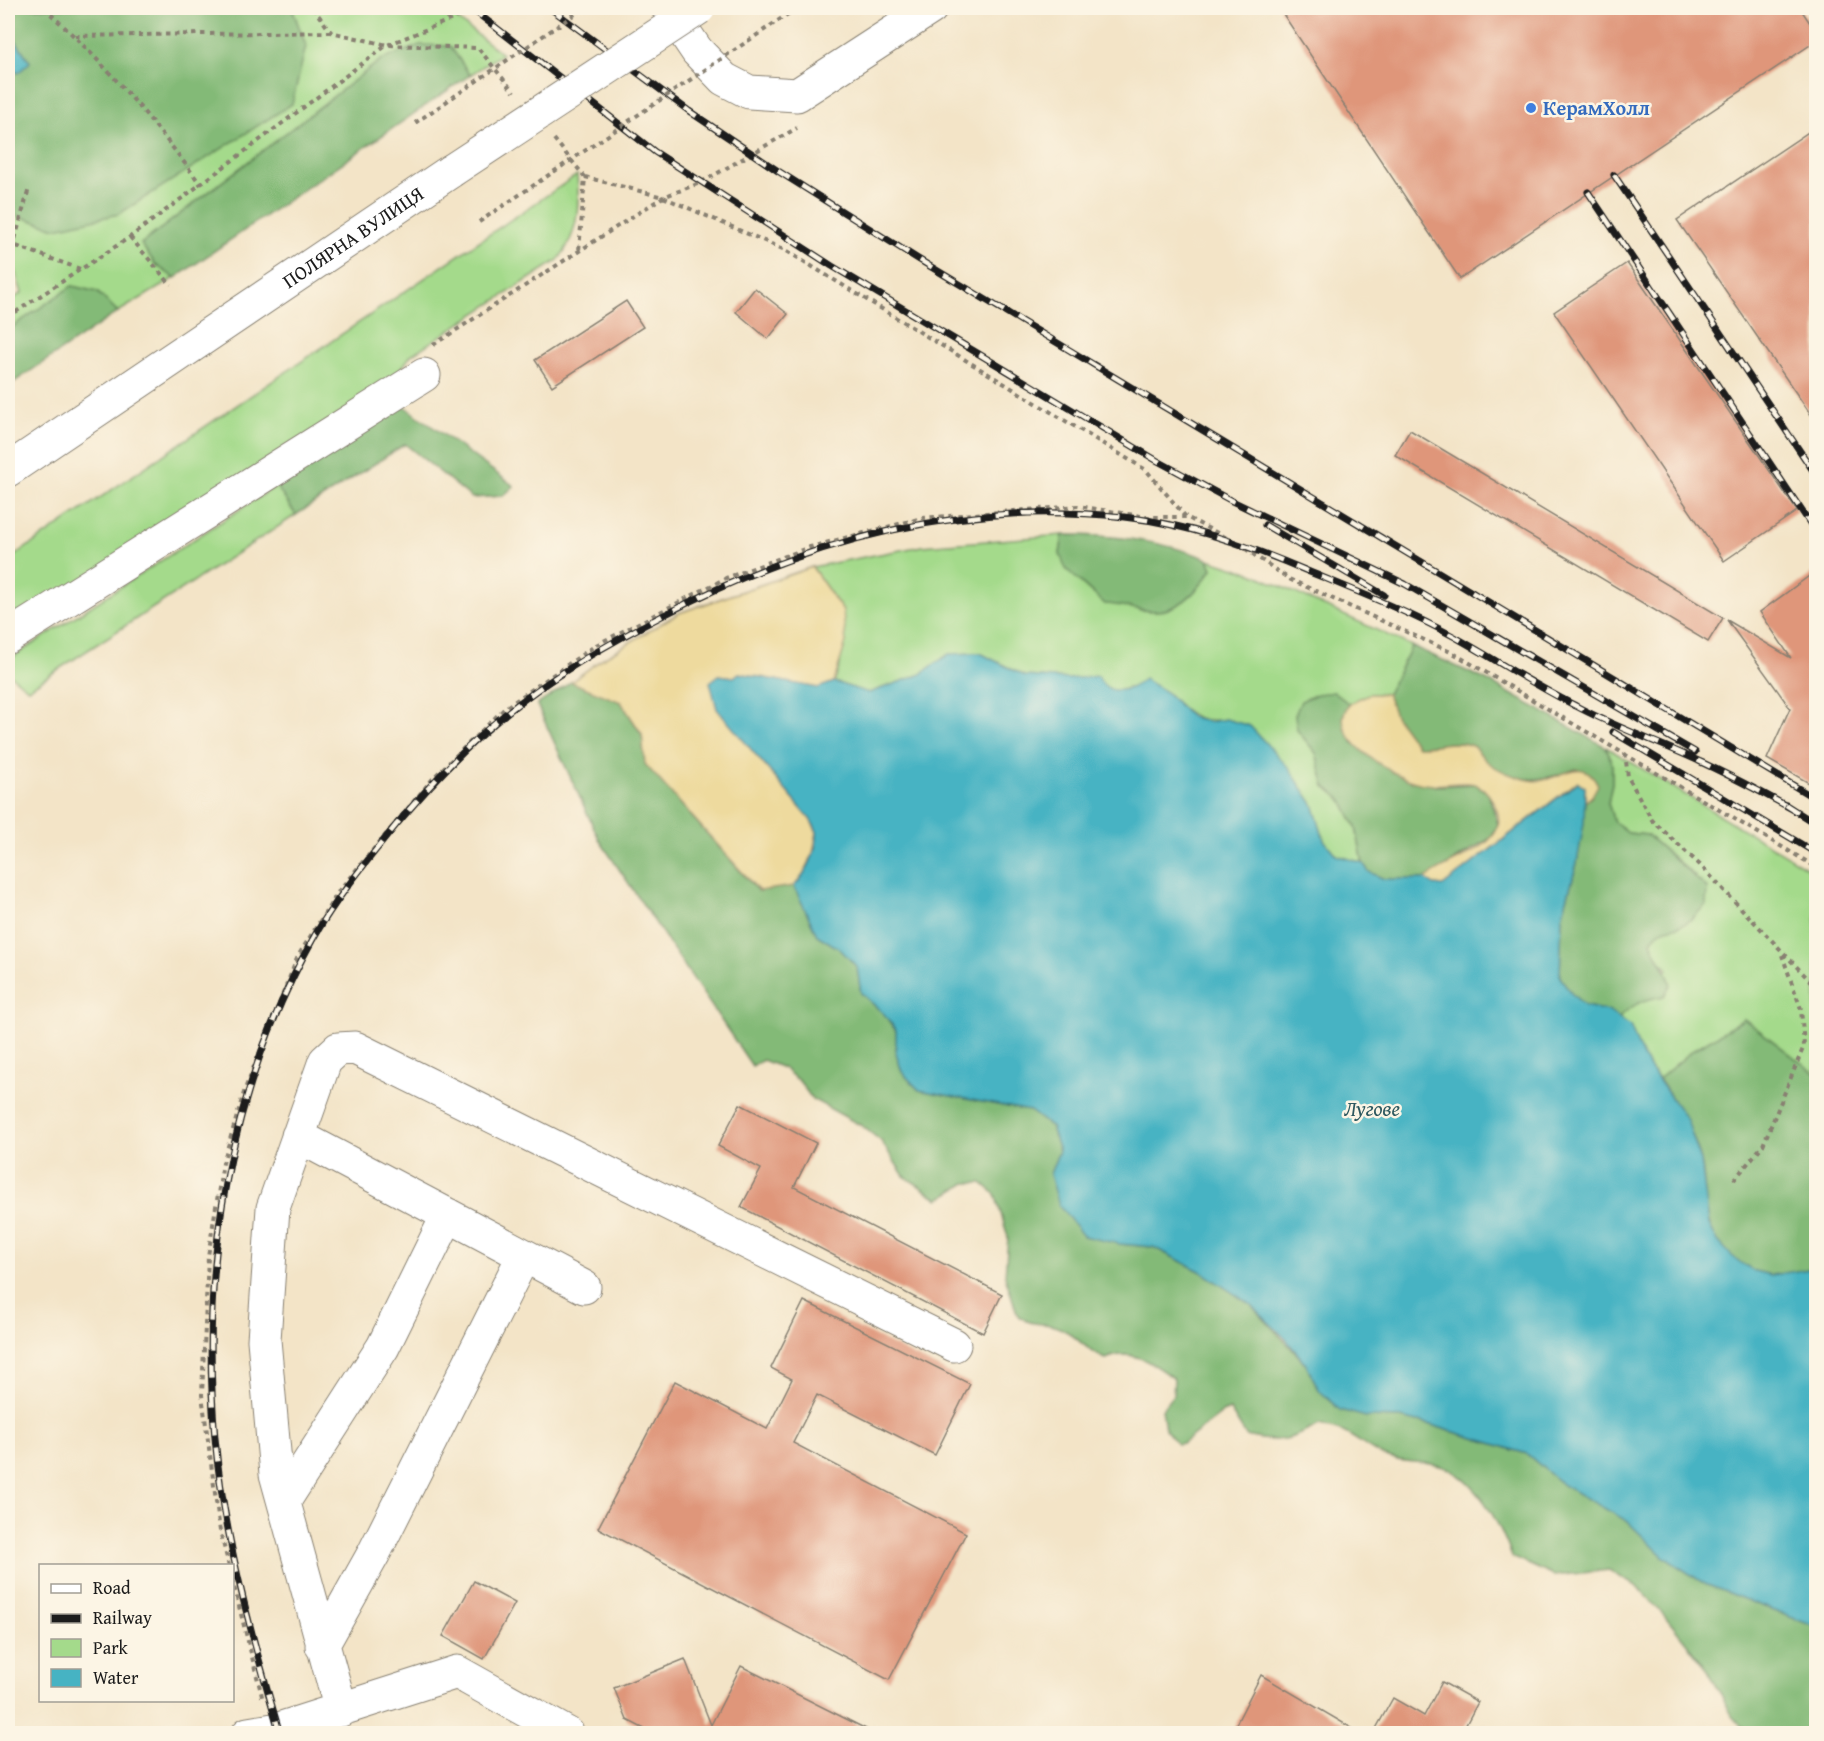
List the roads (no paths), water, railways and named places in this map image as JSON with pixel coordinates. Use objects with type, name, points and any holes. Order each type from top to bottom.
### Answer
[{"type":"main road","points":[[668,8],[697,51],[724,79],[748,92],[801,110],[835,73],[931,8]]},
{"type":"main road","name":"ПОЛЯРНА ВУЛИЦЯ","points":[[8,470],[451,171],[699,8]]},
{"type":"main road","points":[[8,637],[428,360]]},
{"type":"main road","points":[[341,1710],[276,1474],[264,1340],[273,1208],[325,1061],[338,1049],[355,1048],[954,1345]]},
{"type":"main road","points":[[298,1136],[523,1257],[584,1287]]},
{"type":"main road","points":[[284,1501],[383,1347],[448,1215]]},
{"type":"main road","points":[[322,1646],[374,1553],[523,1257]]},
{"type":"main road","points":[[259,1732],[313,1727],[341,1710],[457,1672],[568,1734]]},
{"type":"water","points":[[8,29],[30,62],[18,73],[8,66]]},
{"type":"water","name":"Лугове","points":[[980,653],[1025,676],[1069,679],[1098,676],[1102,683],[1113,690],[1132,687],[1144,679],[1166,692],[1190,716],[1209,722],[1226,719],[1250,726],[1288,767],[1313,804],[1324,840],[1336,855],[1363,863],[1369,872],[1384,879],[1425,879],[1434,885],[1443,886],[1578,782],[1585,787],[1584,823],[1577,863],[1562,917],[1560,977],[1572,994],[1585,1006],[1608,1011],[1630,1026],[1643,1058],[1687,1120],[1701,1161],[1709,1224],[1717,1240],[1732,1256],[1751,1270],[1771,1275],[1816,1268],[1816,1627],[1705,1584],[1664,1557],[1627,1521],[1563,1485],[1527,1454],[1431,1425],[1401,1418],[1366,1417],[1340,1410],[1320,1391],[1305,1363],[1284,1337],[1251,1305],[1200,1271],[1153,1247],[1119,1244],[1083,1236],[1059,1205],[1050,1174],[1059,1151],[1051,1127],[1030,1111],[919,1090],[902,1072],[896,1053],[896,1030],[884,1014],[861,993],[857,967],[840,949],[817,935],[794,886],[807,869],[813,854],[817,839],[816,829],[717,709],[710,682],[719,675],[734,677],[739,673],[818,688],[834,682],[869,693],[919,675],[949,654]]},
{"type":"railway","points":[[471,8],[655,152],[832,266],[1156,460],[1230,500],[1405,584],[1695,752]]},
{"type":"railway","points":[[550,8],[689,111],[778,171],[918,259],[1816,799]]},
{"type":"railway","points":[[1614,175],[1816,475]]},
{"type":"railway","points":[[1588,192],[1816,532]]},
{"type":"railway","points":[[280,1734],[232,1550],[215,1438],[211,1373],[212,1308],[217,1244],[227,1180],[241,1117],[260,1056],[284,995],[314,937],[353,879],[410,808],[471,744],[522,701],[590,655],[716,589],[772,566],[828,547],[886,532],[944,521],[1004,514],[1064,513],[1124,517],[1194,530],[1239,544],[1381,602],[1455,637],[1545,690],[1592,714],[1703,763],[1792,809]]},
{"type":"railway","points":[[1265,525],[1384,595]]},
{"type":"railway","points":[[1613,732],[1816,853]]},
{"type":"railway","points":[[1786,805],[1816,824]]},
{"type":"place","name":"КерамХолл","points":[[1531,108]]}]
